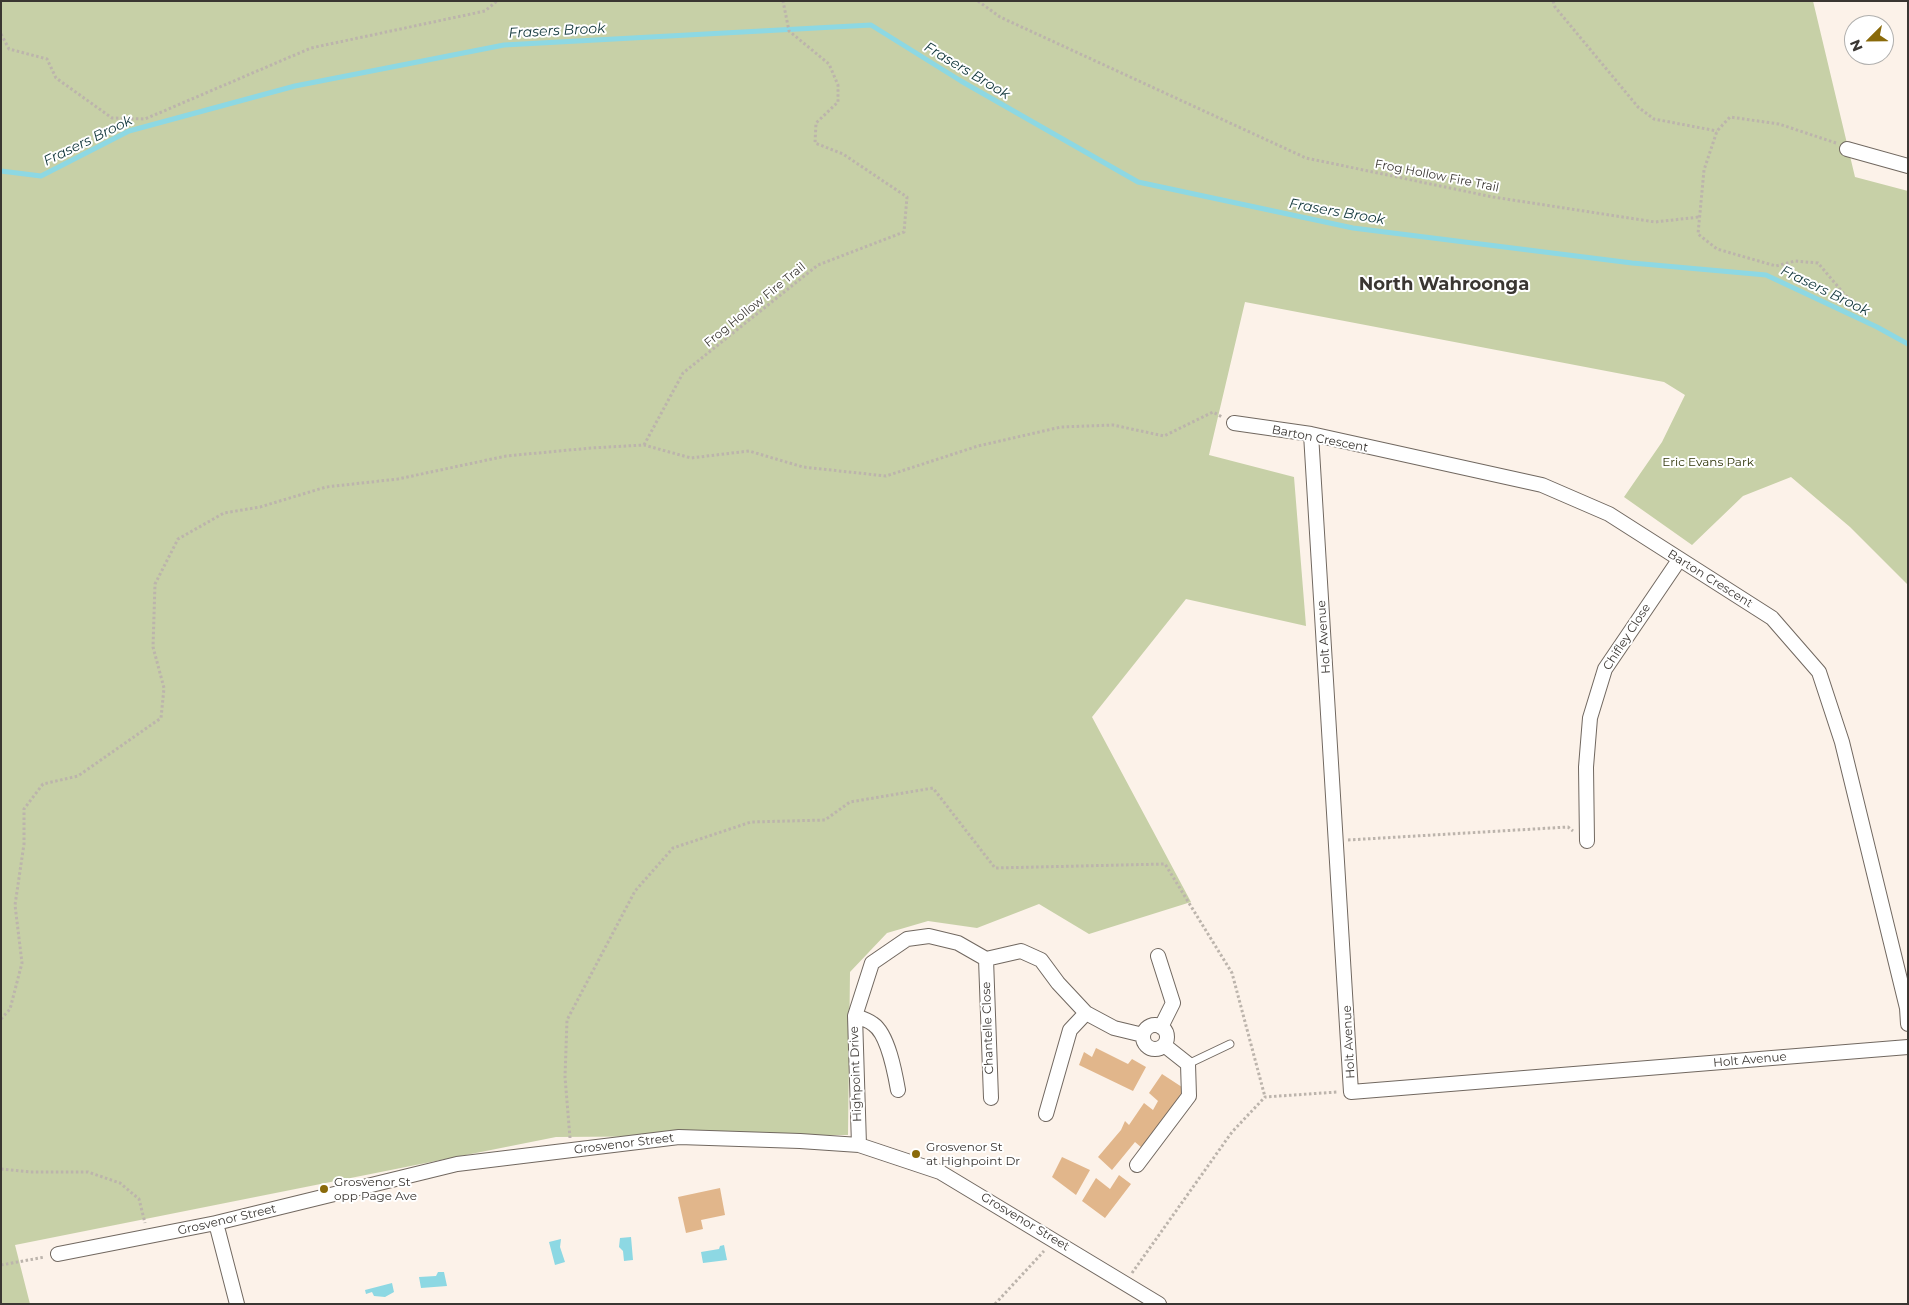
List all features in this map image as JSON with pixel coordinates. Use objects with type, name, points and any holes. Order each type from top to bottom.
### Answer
[{"type":"street","points":[[1847,149],[1908,166]]},
{"type":"street","name":"Barton Crescent","points":[[1234,423],[1311,434],[1542,485],[1609,514],[1678,560],[1772,618],[1818,672],[1842,742],[1907,1008],[1908,1024]]},
{"type":"street","name":"Holt Avenue","points":[[1311,434],[1338,840],[1351,1092],[1908,1047]]},
{"type":"street","name":"Chifley Close","points":[[1587,841],[1586,767],[1590,718],[1605,669],[1678,560]]},
{"type":"street","name":"Highpoint Drive","points":[[859,1145],[855,1016],[872,963],[907,939],[929,936],[958,943],[986,959]]},
{"type":"street","points":[[986,959],[1021,951],[1042,960],[1058,983],[1086,1013],[1114,1028],[1143,1035]]},
{"type":"street","points":[[1158,956],[1173,1003],[1161,1027]]},
{"type":"street","name":"Chantelle Close","points":[[986,959],[991,1098]]},
{"type":"street","points":[[1046,1114],[1070,1030],[1086,1013]]},
{"type":"street","points":[[855,1016],[872,1023],[878,1028],[895,1070],[898,1090]]},
{"type":"street","points":[[1150,1026],[1161,1027],[1167,1037],[1164,1044],[1157,1048],[1149,1048],[1144,1042],[1143,1035],[1150,1026]]},
{"type":"street","points":[[1137,1165],[1189,1096],[1188,1064],[1164,1044]]},
{"type":"street","name":"Grosvenor Street","points":[[58,1254],[148,1238],[216,1223],[457,1164],[679,1137],[859,1145],[940,1172],[1160,1304]]},
{"type":"street","points":[[216,1223],[237,1304]]},
{"type":"lane","points":[[1188,1064],[1230,1044]]},
{"type":"path","points":[[1,34],[9,49],[47,59],[56,78],[112,118],[145,119],[311,48],[485,11],[497,1]]},
{"type":"path","name":"Frog Hollow Fire Trail","points":[[644,445],[683,373],[818,265],[904,232],[907,197],[843,154],[815,143],[816,123],[838,102],[838,85],[829,64],[790,31],[783,1]]},
{"type":"path","name":"Frog Hollow Fire Trail","points":[[978,1],[1000,17],[1306,158],[1493,197],[1655,222],[1698,217]]},
{"type":"path","points":[[1553,1],[1555,7],[1638,107],[1654,119],[1717,131]]},
{"type":"path","points":[[1847,149],[1826,138],[1779,124],[1730,117],[1717,131],[1704,170],[1698,217],[1698,234],[1717,249],[1776,266],[1795,261],[1818,263],[1845,296],[1866,310]]},
{"type":"path","points":[[1,1019],[10,1009],[22,963],[15,905],[24,844],[24,809],[43,784],[78,776],[161,718],[164,688],[153,647],[155,584],[178,539],[224,513],[260,507],[326,487],[398,479],[506,456],[644,445],[691,458],[749,451],[803,467],[886,476],[978,446],[1061,427],[1114,425],[1164,436],[1213,412],[1234,423]]},
{"type":"path","points":[[571,1150],[565,1076],[567,1020],[635,891],[674,848],[751,822],[825,820],[850,802],[933,788],[995,868],[1165,864],[1232,973],[1265,1097]]},
{"type":"path","points":[[1338,840],[1568,827]]},
{"type":"path","points":[[1125,1284],[1232,1132],[1265,1097],[1351,1092]]},
{"type":"path","points":[[1,1169],[30,1172],[88,1172],[120,1183],[139,1199],[148,1238]]},
{"type":"path","points":[[995,1304],[1054,1239]]},
{"type":"path","points":[[1,1265],[58,1254]]},
{"type":"green space","name":"Eric Evans Park","points":[[1,1],[1813,1],[1855,177],[1908,191],[1908,585],[1850,527],[1791,477],[1743,496],[1692,545],[1624,497],[1662,442],[1685,395],[1664,382],[1245,302],[1209,455],[1294,477],[1306,626],[1186,599],[1092,717],[1191,902],[1089,934],[1039,904],[977,928],[928,921],[887,933],[850,972],[848,1135],[556,1137],[15,1245],[30,1304],[1,1304]]},
{"type":"water","points":[[631,1237],[633,1260],[624,1261],[623,1251],[619,1247],[620,1238]]},
{"type":"water","points":[[561,1239],[560,1247],[565,1262],[555,1265],[549,1242]]},
{"type":"water","points":[[724,1245],[727,1260],[703,1263],[701,1252],[719,1249],[720,1246]]},
{"type":"water","points":[[438,1272],[444,1272],[447,1286],[421,1288],[419,1277],[436,1276]]},
{"type":"water","points":[[392,1283],[394,1292],[385,1297],[374,1296],[372,1292],[366,1294],[365,1290]]},
{"type":"building","points":[[1096,1048],[1128,1064],[1132,1059],[1146,1067],[1133,1091],[1079,1065],[1084,1052],[1092,1057]]},
{"type":"building","points":[[1162,1074],[1185,1089],[1142,1148],[1135,1142],[1112,1170],[1098,1157],[1121,1130],[1125,1121],[1129,1125],[1144,1103],[1153,1110],[1158,1101],[1149,1093]]},
{"type":"building","points":[[1062,1157],[1090,1170],[1076,1195],[1052,1177]]},
{"type":"building","points":[[1119,1175],[1131,1184],[1105,1218],[1082,1201],[1096,1178],[1110,1189]]},
{"type":"building","points":[[720,1188],[725,1215],[701,1220],[703,1229],[686,1233],[678,1197]]},
{"type":"waterway","name":"Frasers Brook","points":[[1,171],[41,176],[129,131],[295,86],[504,45],[871,25],[961,81],[1138,182],[1353,228],[1632,263],[1766,275],[1877,327],[1908,344]]},
{"type":"place","name":"Grosvenor St at Highpoint Dr","points":[[916,1154]]},
{"type":"place","name":"Grosvenor St opp Page Ave","points":[[324,1189]]},
{"type":"district","name":"North Wahroonga","points":[[1444,285]]}]
